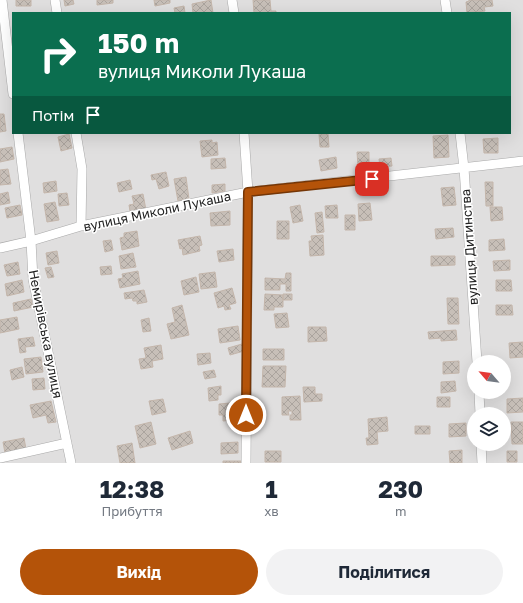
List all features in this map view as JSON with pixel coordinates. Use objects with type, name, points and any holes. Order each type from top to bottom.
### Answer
[{"type":"street","points":[[2,0],[12,85]]},
{"type":"street","points":[[55,0],[57,12]]},
{"type":"street","points":[[232,0],[234,12]]},
{"type":"street","points":[[445,0],[447,12]]},
{"type":"street","name":"Немирівська вулиця","points":[[18,134],[31,241],[33,279],[71,463]]},
{"type":"street","points":[[76,134],[82,169],[80,226]]},
{"type":"street","points":[[244,134],[248,192],[246,463]]},
{"type":"street","name":"вулиця Дитинства","points":[[460,134],[464,168],[477,355]]},
{"type":"street","name":"вулиця Миколи Лукаша","points":[[0,248],[31,241],[80,226],[248,192],[523,161]]},
{"type":"street","points":[[0,458],[67,443]]},
{"type":"street","points":[[481,451],[482,463]]},
{"type":"shaded area","points":[[0,0],[523,0],[523,463],[0,463]]},
{"type":"building","points":[[16,0],[31,0],[31,6],[16,6]]},
{"type":"building","points":[[64,0],[73,0],[74,4],[65,6]]},
{"type":"building","points":[[97,0],[113,0],[113,3],[97,5]]},
{"type":"building","points":[[154,0],[170,0],[170,3],[155,6]]},
{"type":"building","points":[[211,0],[213,12],[193,12],[192,4]]},
{"type":"building","points":[[253,0],[270,0],[271,11],[276,11],[276,12],[254,12]]},
{"type":"building","points":[[492,0],[493,6],[484,7],[485,11],[467,12],[466,2]]},
{"type":"building","points":[[184,6],[185,12],[175,12],[174,8]]},
{"type":"building","points":[[0,114],[4,114],[6,131],[0,132]]},
{"type":"building","points":[[69,134],[72,148],[61,151],[58,137]]},
{"type":"building","points":[[319,134],[328,134],[329,147],[320,147]]},
{"type":"building","points":[[448,135],[449,157],[434,158],[433,136]]},
{"type":"building","points":[[498,138],[498,153],[484,153],[483,139]]},
{"type":"building","points":[[212,140],[212,143],[217,142],[218,155],[202,157],[200,141]]},
{"type":"building","points":[[12,147],[14,159],[0,162],[0,149]]},
{"type":"building","points":[[357,152],[369,152],[369,165],[358,166]]},
{"type":"building","points":[[336,157],[337,168],[321,171],[319,160]]},
{"type":"building","points":[[225,158],[226,168],[211,169],[211,159]]},
{"type":"building","points":[[391,158],[392,166],[380,167],[379,159]]},
{"type":"building","points":[[8,169],[11,184],[0,185],[0,170]]},
{"type":"building","points":[[166,172],[169,186],[159,189],[156,179],[152,180],[151,175]]},
{"type":"building","points":[[186,177],[189,199],[178,201],[174,179]]},
{"type":"building","points":[[130,180],[132,189],[119,192],[117,183]]},
{"type":"building","points":[[56,181],[57,191],[44,193],[43,183]]},
{"type":"building","points":[[485,182],[493,182],[493,206],[486,206]]},
{"type":"building","points":[[225,184],[225,191],[212,193],[212,185]]},
{"type":"building","points":[[454,187],[456,205],[443,206],[441,188]]},
{"type":"building","points":[[8,192],[10,203],[0,205],[0,194]]},
{"type":"building","points":[[67,193],[69,205],[59,206],[58,194]]},
{"type":"building","points":[[143,194],[146,210],[135,212],[135,210],[130,211],[129,205],[134,204],[132,196]]},
{"type":"building","points":[[55,202],[59,220],[47,222],[44,204]]},
{"type":"building","points":[[370,203],[372,220],[359,221],[358,204]]},
{"type":"building","points":[[20,205],[22,215],[7,218],[5,208]]},
{"type":"building","points":[[300,205],[303,221],[293,223],[290,207]]},
{"type":"building","points":[[337,205],[338,218],[326,218],[325,206]]},
{"type":"building","points":[[490,207],[502,207],[503,220],[491,221]]},
{"type":"building","points":[[230,211],[230,225],[211,226],[210,213]]},
{"type":"building","points":[[322,212],[324,232],[317,233],[315,213]]},
{"type":"building","points":[[345,215],[355,215],[355,230],[345,230]]},
{"type":"building","points":[[277,221],[289,221],[289,239],[277,239]]},
{"type":"building","points":[[453,228],[454,237],[436,239],[435,229]]},
{"type":"building","points":[[137,231],[139,246],[122,250],[120,238],[124,237],[124,233]]},
{"type":"building","points":[[323,235],[324,255],[310,256],[309,241],[312,241],[311,236]]},
{"type":"building","points":[[200,236],[202,245],[199,246],[200,251],[183,255],[182,248],[180,249],[178,240]]},
{"type":"building","points":[[504,239],[505,250],[489,251],[489,240]]},
{"type":"building","points":[[111,240],[113,250],[105,252],[103,241]]},
{"type":"building","points":[[233,249],[234,260],[219,262],[217,251]]},
{"type":"building","points":[[57,251],[59,263],[48,265],[46,253]]},
{"type":"building","points":[[133,253],[136,267],[121,269],[119,256]]},
{"type":"building","points":[[431,256],[455,256],[455,265],[431,266]]},
{"type":"building","points":[[510,260],[510,270],[494,271],[493,261]]},
{"type":"building","points":[[18,262],[20,274],[7,276],[4,265]]},
{"type":"building","points":[[111,266],[112,274],[101,275],[100,267]]},
{"type":"building","points":[[51,267],[54,277],[48,278],[45,268]]},
{"type":"building","points":[[138,271],[140,284],[120,288],[118,279],[123,278],[122,274]]},
{"type":"building","points":[[215,272],[217,287],[201,289],[199,274]]},
{"type":"building","points":[[286,273],[291,273],[291,291],[286,291],[286,284],[280,284],[280,290],[265,290],[265,278],[285,279]]},
{"type":"building","points":[[196,277],[199,292],[184,295],[181,281]]},
{"type":"building","points":[[22,280],[24,292],[7,296],[5,284]]},
{"type":"building","points":[[496,280],[511,280],[512,291],[496,291]]},
{"type":"building","points":[[232,288],[236,303],[229,305],[231,309],[225,310],[224,306],[218,308],[214,293]]},
{"type":"building","points":[[144,290],[147,302],[137,304],[137,301],[133,301],[132,298],[125,299],[124,293]]},
{"type":"building","points":[[265,294],[283,295],[283,307],[274,307],[274,310],[264,310]]},
{"type":"building","points":[[283,294],[292,294],[292,300],[283,300]]},
{"type":"building","points":[[447,298],[458,298],[459,324],[448,324]]},
{"type":"building","points":[[31,299],[33,307],[14,311],[13,303]]},
{"type":"building","points":[[182,305],[189,335],[171,339],[167,324],[175,322],[172,308]]},
{"type":"building","points":[[496,305],[512,305],[513,315],[496,315]]},
{"type":"building","points":[[287,313],[289,327],[276,328],[274,314]]},
{"type":"building","points":[[17,317],[19,329],[0,333],[0,320]]},
{"type":"building","points":[[149,318],[151,331],[143,332],[141,320]]},
{"type":"building","points":[[238,326],[240,340],[220,343],[218,329]]},
{"type":"building","points":[[308,327],[326,327],[327,341],[308,342]]},
{"type":"building","points":[[456,330],[457,340],[441,341],[441,338],[429,339],[428,332]]},
{"type":"building","points":[[33,337],[35,346],[25,347],[26,352],[20,353],[18,339]]},
{"type":"building","points":[[523,342],[523,357],[511,358],[509,343]]},
{"type":"building","points":[[242,344],[244,351],[230,355],[228,348]]},
{"type":"building","points":[[161,345],[163,359],[152,361],[153,367],[141,369],[139,359],[146,358],[144,348]]},
{"type":"building","points":[[263,349],[284,349],[284,360],[263,360]]},
{"type":"building","points":[[210,353],[211,363],[198,365],[197,354]]},
{"type":"building","points":[[41,357],[43,372],[26,374],[24,359]]},
{"type":"building","points":[[459,361],[459,373],[443,374],[443,362]]},
{"type":"building","points":[[263,366],[286,366],[285,387],[262,387]]},
{"type":"building","points":[[22,367],[24,377],[12,380],[10,370]]},
{"type":"building","points":[[214,370],[216,377],[205,379],[203,372]]},
{"type":"building","points":[[44,378],[45,389],[33,390],[32,379]]},
{"type":"building","points":[[455,381],[456,391],[441,393],[441,382]]},
{"type":"building","points":[[221,386],[221,395],[218,395],[218,400],[209,401],[208,388]]},
{"type":"building","points":[[303,387],[315,387],[315,394],[322,394],[322,401],[304,402]]},
{"type":"building","points":[[300,396],[301,420],[290,420],[292,411],[288,411],[289,415],[282,415],[282,397]]},
{"type":"building","points":[[437,397],[450,397],[450,407],[437,407]]},
{"type":"building","points":[[523,398],[523,412],[511,413],[511,407],[507,407],[507,399]]},
{"type":"building","points":[[163,399],[166,412],[152,415],[149,401]]},
{"type":"building","points":[[51,401],[56,422],[48,423],[46,415],[33,418],[30,405]]},
{"type":"building","points":[[241,402],[242,414],[232,415],[233,420],[223,421],[223,415],[219,415],[219,404]]},
{"type":"building","points":[[387,417],[388,431],[377,432],[378,444],[367,445],[366,438],[369,438],[368,419]]},
{"type":"building","points":[[151,422],[156,444],[140,448],[135,426]]},
{"type":"building","points":[[511,422],[523,422],[523,444],[512,444]]},
{"type":"building","points":[[466,423],[466,436],[449,437],[449,424]]},
{"type":"building","points":[[415,426],[430,426],[430,434],[415,434]]},
{"type":"building","points":[[190,431],[193,443],[172,450],[168,438]]},
{"type":"building","points":[[24,438],[26,449],[5,453],[3,442]]},
{"type":"building","points":[[238,442],[238,453],[221,454],[221,443]]},
{"type":"building","points":[[132,443],[135,463],[120,463],[117,446]]},
{"type":"building","points":[[462,450],[462,463],[450,463],[449,451]]},
{"type":"building","points":[[265,451],[281,451],[281,462],[265,462]]},
{"type":"building","points":[[507,451],[517,451],[517,462],[507,462]]},
{"type":"building","points":[[223,461],[241,461],[241,463],[223,463]]},
{"type":"route","points":[[246,415],[248,192],[372,179]]}]
